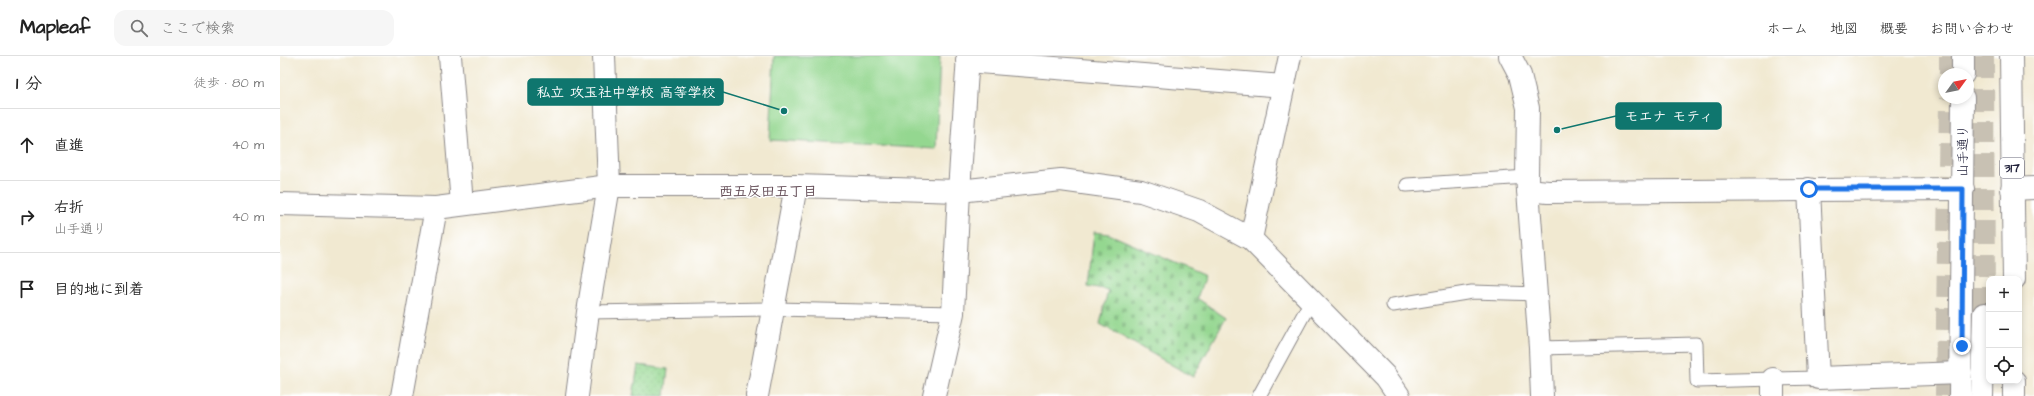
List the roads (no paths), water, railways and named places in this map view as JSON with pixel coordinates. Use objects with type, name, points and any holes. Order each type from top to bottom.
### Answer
[{"type":"main road","points":[[450,56],[462,204]]},
{"type":"main road","points":[[577,396],[588,312],[609,186],[604,56]]},
{"type":"main road","points":[[1251,239],[1290,56]]},
{"type":"main road","points":[[1510,56],[1520,75],[1528,108],[1527,183],[1540,348],[1542,396]]},
{"type":"main road","points":[[1963,56],[1963,68]]},
{"type":"main road","name":"317","points":[[2011,56],[2014,276]]},
{"type":"main road","points":[[934,396],[953,313],[968,58],[1284,86]]},
{"type":"main road","name":"山手通り","points":[[1960,396],[1963,104]]},
{"type":"main road","points":[[280,204],[436,208],[609,186],[796,186],[959,191],[1061,180],[1141,191],[1199,211],[1251,239],[1386,377],[1399,396]]},
{"type":"main road","points":[[1527,183],[1548,192],[1963,189]]},
{"type":"main road","points":[[757,396],[775,309],[796,186]]},
{"type":"main road","points":[[2012,189],[2034,188]]},
{"type":"main road","points":[[1809,189],[1818,378],[1961,373]]},
{"type":"main road","points":[[402,396],[436,208]]},
{"type":"main road","points":[[1982,396],[1984,314]]},
{"type":"main road","points":[[2014,384],[2014,396]]},
{"type":"lane","points":[[1407,185],[1527,183]]},
{"type":"lane","points":[[1393,305],[1472,292],[1536,294]]},
{"type":"lane","points":[[1258,396],[1311,301]]},
{"type":"lane","points":[[588,312],[775,309],[953,313]]},
{"type":"lane","points":[[1540,348],[1696,344],[1697,381],[1773,388],[1818,378]]},
{"type":"tunnel","points":[[1950,56],[1950,68]]},
{"type":"tunnel","points":[[1983,56],[1984,314]]},
{"type":"tunnel","points":[[1946,396],[1950,104]]},
{"type":"place","name":"私立 攻玉社中学校 高等学校","points":[[784,111]]},
{"type":"place","name":"モエナ モティ","points":[[1557,130]]},
{"type":"district","name":"西五反田五丁目","points":[[768,192]]}]
